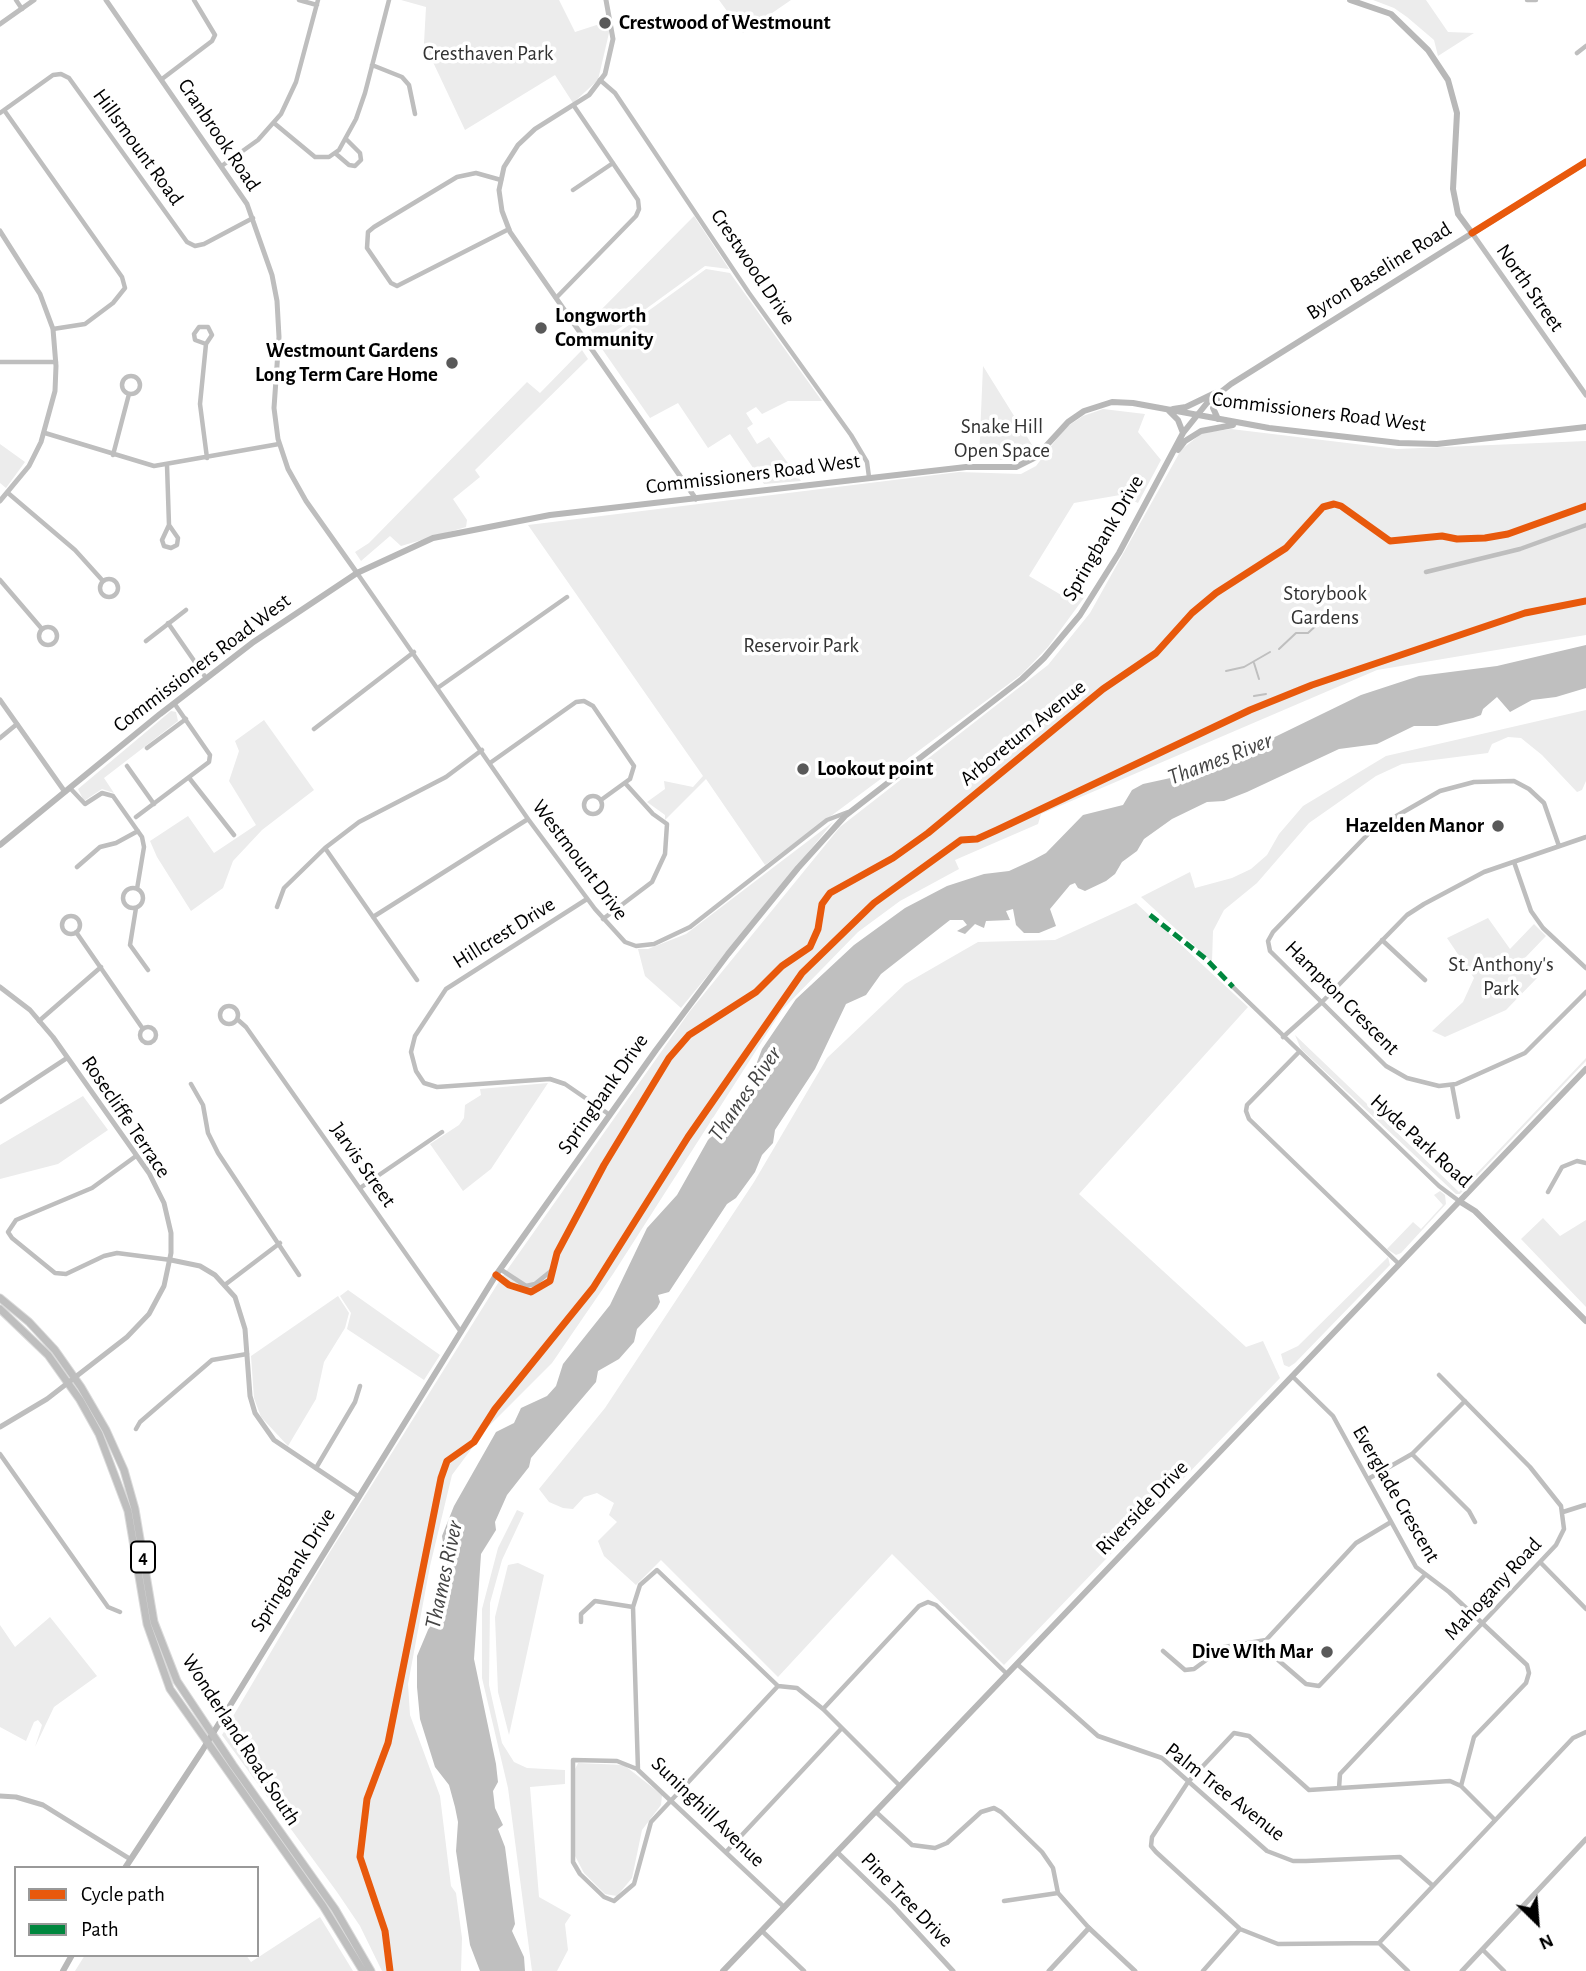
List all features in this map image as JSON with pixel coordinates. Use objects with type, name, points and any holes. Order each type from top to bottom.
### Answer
[{"type":"main road","points":[[1350,0],[1391,13],[1428,50],[1448,80],[1457,113],[1453,189],[1458,214],[1472,233]]},
{"type":"main road","name":"Byron Baseline Road","points":[[1195,415],[1231,384],[1586,162]]},
{"type":"main road","points":[[1168,410],[1186,407],[1231,384]]},
{"type":"main road","points":[[1218,419],[1213,404],[1231,384]]},
{"type":"main road","name":"Commissioners Road West","points":[[0,845],[206,678],[357,572],[433,538],[550,515],[966,467],[1016,467],[1044,450],[1068,422],[1102,404],[1133,403],[1262,427],[1422,444],[1586,427]]},
{"type":"main road","points":[[1168,410],[1180,423],[1183,433]]},
{"type":"main road","name":"Springbank Drive","points":[[126,1866],[207,1744],[498,1272],[727,954],[798,868],[852,810],[1022,679],[1044,657],[1080,615],[1119,553],[1195,415]]},
{"type":"main road","points":[[1165,466],[1185,441],[1200,431],[1223,425],[1262,427]]},
{"type":"main road","name":"Riverside Drive","points":[[723,1971],[1586,1069]]},
{"type":"main road","name":"Hyde Park Road","points":[[1460,1201],[1475,1211],[1586,1321]]},
{"type":"main road","name":"Wonderland Road South","points":[[0,1298],[29,1322],[106,1430],[124,1470],[135,1509],[155,1622],[163,1650],[177,1681],[335,1909],[371,1971]]},
{"type":"main road","name":"Wonderland Road South","points":[[0,1309],[23,1328],[72,1381],[99,1434],[128,1511],[145,1617],[159,1664],[170,1689],[323,1906],[363,1971]]},
{"type":"street","points":[[16,0],[22,9]]},
{"type":"street","points":[[0,24],[34,0]]},
{"type":"street","name":"Cranbrook Road","points":[[106,0],[223,165],[253,218],[272,275],[277,301],[279,337],[275,408],[279,443],[288,469],[306,501],[357,572]]},
{"type":"street","points":[[162,79],[212,41],[215,35],[194,0]]},
{"type":"street","points":[[223,165],[258,140],[274,123],[296,82],[318,3],[299,0]]},
{"type":"street","points":[[274,123],[315,157],[329,157],[335,153],[346,139],[356,118],[389,0]]},
{"type":"street","points":[[606,0],[613,39],[610,60],[600,80],[574,106],[535,129],[518,145],[504,167],[501,180],[502,211],[509,229],[696,499]]},
{"type":"street","points":[[1527,0],[1536,0]]},
{"type":"street","points":[[1577,53],[1586,46]]},
{"type":"street","points":[[372,65],[402,77],[409,85],[415,114]]},
{"type":"street","name":"Hillsmount Road","points":[[2,112],[53,75],[69,78],[187,242],[195,246],[204,244],[253,218]]},
{"type":"street","name":"Crestwood Drive","points":[[600,80],[615,93],[749,293],[851,435],[867,462],[869,477]]},
{"type":"street","points":[[556,298],[636,216],[639,209],[638,200],[574,106]]},
{"type":"street","points":[[2,112],[122,277],[125,288],[114,303],[85,324],[53,329]]},
{"type":"street","points":[[335,153],[349,165],[355,166],[361,160],[360,153],[346,139]]},
{"type":"street","points":[[573,190],[612,163]]},
{"type":"street","points":[[501,180],[476,173],[457,177],[374,227],[368,232],[367,248],[391,283],[397,286],[509,229]]},
{"type":"street","points":[[0,231],[29,274],[53,329],[56,362],[55,391],[45,433],[29,466],[0,501]]},
{"type":"street","name":"North Street","points":[[1472,233],[1586,395]]},
{"type":"street","points":[[206,344],[197,342],[194,337],[200,327],[208,327],[212,332],[212,338],[206,344],[200,422],[207,458]]},
{"type":"street","points":[[0,362],[56,362]]},
{"type":"street","points":[[113,456],[129,394],[140,387],[138,379],[133,376],[122,382],[123,389],[129,394]]},
{"type":"street","points":[[45,433],[113,456],[154,466],[279,443]]},
{"type":"street","points":[[167,465],[169,525],[162,540],[164,546],[171,548],[177,545],[178,538],[169,525]]},
{"type":"street","points":[[8,493],[75,550],[103,581]]},
{"type":"street","name":"Arboretum Avenue","points":[[498,1272],[509,1284],[531,1292],[550,1281],[557,1254],[604,1165],[669,1058],[689,1035],[756,992],[782,966],[810,947],[818,929],[822,904],[830,893],[893,859],[928,833],[1094,696],[1156,653],[1192,613],[1216,593],[1286,548],[1323,508],[1334,504],[1341,506],[1390,541],[1442,536],[1457,539],[1485,538],[1508,534],[1586,506]]},
{"type":"street","points":[[1426,572],[1520,549],[1586,525]]},
{"type":"street","name":"Westmount Drive","points":[[357,572],[528,819],[587,899],[625,942],[636,946],[654,944],[673,937],[690,927],[827,820],[852,810]]},
{"type":"street","points":[[111,579],[116,582],[118,587],[114,595],[105,596],[101,592],[103,581],[111,579]]},
{"type":"street","points":[[0,580],[42,629]]},
{"type":"street","points":[[439,687],[567,597]]},
{"type":"street","points":[[146,641],[186,610]]},
{"type":"street","points":[[169,623],[206,678]]},
{"type":"street","points":[[49,627],[56,631],[54,643],[47,645],[40,641],[42,629],[49,627]]},
{"type":"street","points":[[314,729],[414,652]]},
{"type":"street","points":[[0,701],[67,790],[85,804],[108,792],[138,831],[144,847],[137,889],[143,899],[136,908],[130,946],[148,971]]},
{"type":"street","points":[[490,763],[576,702],[584,701],[593,706],[634,766],[634,773],[625,783],[601,800]]},
{"type":"street","points":[[136,817],[205,768],[210,755],[174,703]]},
{"type":"street","points":[[147,748],[186,719]]},
{"type":"street","points":[[0,737],[17,724]]},
{"type":"street","points":[[277,907],[284,888],[325,848],[359,822],[446,777],[482,750]]},
{"type":"street","points":[[127,766],[154,804]]},
{"type":"street","points":[[190,779],[234,835]]},
{"type":"street","name":"Hampton Crescent","points":[[1559,846],[1544,803],[1529,789],[1514,781],[1474,782],[1440,791],[1389,817],[1362,840],[1273,932],[1268,941],[1270,951],[1386,1066],[1407,1078],[1423,1083],[1452,1085],[1525,1053],[1586,992]]},
{"type":"street","points":[[603,919],[652,882],[665,854],[667,824],[653,814],[625,783]]},
{"type":"street","points":[[593,796],[601,800],[602,809],[598,813],[586,811],[584,806],[587,798],[593,796]]},
{"type":"street","points":[[373,917],[528,819]]},
{"type":"street","points":[[77,867],[100,847],[116,844],[138,831]]},
{"type":"street","points":[[1283,1037],[1321,1003],[1382,940],[1424,904],[1484,872],[1586,837]]},
{"type":"street","points":[[325,848],[417,980]]},
{"type":"street","points":[[1514,862],[1531,911],[1543,928],[1586,968]]},
{"type":"street","points":[[136,908],[129,908],[123,899],[127,890],[137,889]]},
{"type":"street","name":"Hillcrest Drive","points":[[587,899],[446,989],[415,1036],[411,1052],[416,1071],[424,1083],[437,1087],[550,1079],[565,1084],[610,1116]]},
{"type":"street","points":[[76,932],[143,1029]]},
{"type":"street","points":[[1382,940],[1425,980]]},
{"type":"street","points":[[39,1021],[101,967]]},
{"type":"street","name":"Rosecliffe Terrace","points":[[0,987],[39,1021],[136,1156],[164,1203],[171,1233],[171,1260],[163,1286],[149,1314],[127,1337],[72,1381],[0,1427]]},
{"type":"street","name":"Hyde Park Road","points":[[1233,987],[1439,1186],[1460,1201]]},
{"type":"street","name":"Jarvis Street","points":[[225,1007],[233,1007],[238,1014],[237,1020],[232,1024],[223,1022],[221,1011],[225,1007]]},
{"type":"street","name":"Jarvis Street","points":[[237,1020],[246,1027],[461,1332]]},
{"type":"street","points":[[1299,1052],[1247,1105],[1249,1119],[1399,1264]]},
{"type":"street","points":[[0,1102],[67,1058]]},
{"type":"street","points":[[191,1084],[203,1105],[208,1133],[218,1153],[299,1275]]},
{"type":"street","points":[[1452,1085],[1458,1117]]},
{"type":"street","points":[[360,1188],[442,1132]]},
{"type":"street","points":[[136,1156],[92,1188],[16,1220],[8,1232],[55,1273],[65,1273],[117,1253],[200,1266],[226,1284],[239,1305],[248,1354],[250,1396],[256,1413],[274,1440],[359,1497]]},
{"type":"street","points":[[1548,1192],[1562,1167],[1577,1161],[1586,1163]]},
{"type":"street","points":[[226,1284],[280,1243]]},
{"type":"street","points":[[136,1429],[140,1422],[212,1360],[248,1354]]},
{"type":"street","points":[[1439,1375],[1511,1445],[1563,1511],[1586,1505]]},
{"type":"street","name":"Everglade Crescent","points":[[1292,1376],[1333,1416],[1409,1557],[1424,1576],[1449,1592],[1527,1665],[1529,1673],[1526,1683],[1474,1737],[1461,1786]]},
{"type":"street","points":[[316,1469],[355,1402],[360,1386]]},
{"type":"street","points":[[1368,1479],[1412,1454],[1465,1401]]},
{"type":"street","points":[[0,1454],[108,1607],[120,1612]]},
{"type":"street","points":[[1412,1454],[1469,1511],[1475,1522]]},
{"type":"street","name":"Mahogany Road","points":[[1339,1788],[1340,1773],[1556,1545],[1564,1529],[1563,1511]]},
{"type":"street","points":[[1163,1651],[1185,1670],[1194,1669],[1224,1647],[1266,1640],[1356,1543],[1391,1522]]},
{"type":"street","points":[[1539,1562],[1586,1609]]},
{"type":"street","name":"Suninghill Avenue","points":[[778,1686],[657,1570],[640,1585],[633,1607],[638,1770],[671,1798],[784,1907]]},
{"type":"street","points":[[1266,1640],[1279,1660],[1306,1684],[1319,1686],[1424,1576]]},
{"type":"street","points":[[581,1622],[581,1614],[595,1601],[633,1607]]},
{"type":"street","points":[[823,1709],[919,1606],[928,1601],[936,1605],[1007,1674]]},
{"type":"street","name":"Palm Tree Avenue","points":[[1017,1664],[1085,1728],[1098,1736],[1162,1758],[1267,1851],[1293,1860],[1306,1861],[1400,1857],[1432,1885]]},
{"type":"street","points":[[638,1770],[617,1761],[572,1760],[573,1862],[580,1874],[604,1897],[614,1901],[634,1884],[647,1829],[671,1798],[778,1686],[797,1688],[823,1709],[900,1786]]},
{"type":"street","points":[[726,1852],[841,1729]]},
{"type":"street","points":[[1379,1943],[1573,1738],[1586,1732]]},
{"type":"street","points":[[1408,1971],[1379,1943],[1278,1944],[1240,1929],[1151,1846],[1152,1837],[1188,1782],[1220,1744],[1234,1733],[1243,1733],[1309,1790],[1450,1781],[1461,1786],[1495,1820]]},
{"type":"street","points":[[0,1796],[16,1797],[43,1805],[130,1859]]},
{"type":"street","points":[[876,1812],[912,1844],[922,1848],[935,1848],[947,1843],[987,1809],[1001,1812],[1048,1860],[1053,1868],[1058,1893],[1089,1928],[1135,1971]]},
{"type":"street","points":[[1462,1971],[1586,1839]]},
{"type":"street","name":"Pine Tree Drive","points":[[837,1852],[893,1906],[953,1971]]},
{"type":"street","points":[[1004,1901],[1058,1893]]},
{"type":"street","points":[[1049,1971],[1089,1928]]},
{"type":"street","points":[[1203,1971],[1240,1929]]},
{"type":"street","points":[[762,1931],[804,1971]]},
{"type":"street","points":[[1483,1950],[1504,1971]]},
{"type":"green space","name":"Cresthaven Park","points":[[401,0],[559,0],[575,32],[612,20],[598,80],[573,103],[555,75],[465,130],[424,43],[426,7]]},
{"type":"green space","points":[[719,0],[791,0],[743,33]]},
{"type":"green space","points":[[1373,0],[1426,0],[1448,32],[1474,33],[1438,56],[1434,40],[1394,8]]},
{"type":"green space","points":[[694,216],[729,269],[705,266],[599,343],[587,324]]},
{"type":"green space","points":[[706,269],[730,273],[822,401],[788,401],[762,414],[756,407],[746,413],[753,424],[747,428],[757,444],[769,437],[801,481],[764,484],[730,434],[708,448],[678,403],[650,418],[600,346]]},
{"type":"green space","points":[[582,350],[588,359],[475,470],[480,477],[453,499],[467,520],[466,527],[401,546],[390,536],[361,561],[355,552],[369,543],[527,382],[540,393]]},
{"type":"green space","name":"Snake Hill Open Space","points":[[983,366],[1034,448],[1012,460],[979,460]]},
{"type":"green space","name":"Reservoir Park","points":[[1103,409],[1145,414],[1138,432],[1161,460],[1138,503],[1120,495],[1074,503],[1029,576],[1063,596],[1086,595],[1048,647],[1022,674],[765,865],[706,779],[665,820],[665,815],[647,802],[665,789],[664,781],[693,787],[703,776],[528,525],[959,472],[1021,474],[1036,466],[1065,428],[1083,416]]},
{"type":"green space","name":"Storybook Gardens","points":[[1231,429],[1397,449],[1586,441],[1586,635],[1377,670],[1041,814],[1038,824],[955,860],[959,869],[900,901],[858,932],[782,1010],[613,1274],[552,1363],[487,1428],[452,1475],[430,1566],[408,1684],[410,1715],[440,1796],[451,1886],[456,1893],[462,1938],[461,1971],[382,1971],[360,1926],[337,1892],[222,1735],[328,1555],[500,1280],[690,1011],[840,827],[1048,665],[1090,613],[1181,450],[1202,433]]},
{"type":"green space","points":[[0,444],[25,462],[6,488],[0,483]]},
{"type":"green space","points":[[1586,710],[1586,781],[1582,790],[1577,792],[1542,755],[1521,738],[1508,737],[1492,744],[1488,753],[1402,764],[1376,776],[1309,823],[1257,883],[1224,910],[1213,931],[1212,962],[1141,897],[1190,872],[1195,888],[1232,878],[1251,869],[1267,855],[1279,834],[1303,806],[1386,756]]},
{"type":"green space","points":[[171,711],[176,712],[178,721],[104,778],[114,793],[102,789],[84,801],[78,789]]},
{"type":"green space","points":[[264,720],[314,790],[262,830],[233,861],[223,888],[191,911],[150,841],[188,816],[214,853],[256,825],[229,781],[239,751],[235,741]]},
{"type":"green space","points":[[833,822],[681,1008],[645,976],[638,949],[648,949],[686,934]]},
{"type":"green space","points":[[1136,903],[1248,1007],[1079,1194],[1246,1347],[1263,1341],[1280,1378],[1004,1665],[892,1554],[778,1677],[661,1560],[636,1585],[604,1556],[598,1541],[617,1522],[609,1515],[614,1503],[597,1493],[584,1497],[573,1509],[563,1508],[549,1502],[539,1489],[605,1408],[754,1182],[827,1058],[905,984],[978,942],[1055,940]]},
{"type":"green space","name":"St. Anthony's Park","points":[[1488,918],[1510,949],[1534,924],[1546,936],[1522,961],[1538,977],[1506,1010],[1445,1037],[1432,1031],[1463,1002],[1474,978],[1447,938]]},
{"type":"green space","points":[[1295,1035],[1459,1192],[1586,1058],[1586,1061],[1460,1194],[1456,1194],[1301,1049]]},
{"type":"green space","points":[[548,1083],[491,1169],[463,1191],[430,1144],[459,1125],[464,1118],[465,1105],[481,1095],[480,1089]]},
{"type":"green space","points":[[83,1096],[108,1130],[58,1164],[0,1179],[0,1145]]},
{"type":"green space","points":[[1440,1191],[1445,1195],[1446,1204],[1401,1253],[1396,1255],[1387,1249],[1413,1222],[1421,1229],[1443,1205],[1434,1195]]},
{"type":"green space","points":[[1543,1218],[1560,1236],[1586,1220],[1586,1307],[1521,1239]]},
{"type":"green space","points":[[1388,1257],[1390,1265],[1295,1363],[1289,1367],[1284,1365],[1281,1354],[1298,1346]]},
{"type":"green space","points":[[348,1290],[440,1355],[424,1380],[347,1329],[351,1313],[340,1296]]},
{"type":"green space","points":[[338,1296],[349,1313],[345,1328],[324,1362],[316,1399],[288,1446],[261,1417],[254,1398],[251,1356]]},
{"type":"green space","points":[[517,1510],[524,1513],[502,1560],[490,1603],[489,1685],[502,1743],[514,1762],[527,1768],[565,1770],[565,1784],[530,1787],[539,1897],[571,1915],[565,1924],[568,1950],[557,1971],[532,1971],[508,1788],[482,1678],[482,1609],[498,1548]]},
{"type":"green space","points":[[518,1563],[544,1575],[509,1735],[498,1692],[495,1617],[508,1565]]},
{"type":"green space","points":[[50,1617],[97,1676],[54,1707],[35,1747],[42,1725],[38,1720],[34,1722],[26,1741],[0,1727],[0,1625],[15,1647]]},
{"type":"green space","points":[[578,1763],[624,1765],[662,1795],[661,1805],[642,1830],[632,1878],[617,1896],[605,1894],[584,1873],[574,1854],[575,1769]]},
{"type":"green space","points":[[320,1917],[353,1971],[75,1971],[84,1957],[247,1957],[251,1962]]},
{"type":"shaded area","points":[[1586,645],[1586,688],[1556,697],[1532,700],[1510,712],[1497,697],[1483,709],[1481,715],[1473,718],[1437,726],[1414,726],[1377,744],[1339,749],[1247,792],[1224,801],[1207,802],[1172,819],[1144,839],[1137,851],[1122,862],[1115,874],[1106,881],[1085,891],[1075,883],[1070,885],[1050,909],[1056,926],[1039,933],[1024,933],[1016,925],[1013,909],[1006,911],[1010,920],[986,921],[984,928],[975,924],[965,934],[957,931],[967,925],[963,920],[950,920],[881,974],[866,995],[846,1004],[815,1069],[775,1130],[773,1143],[762,1155],[755,1172],[736,1198],[727,1204],[669,1292],[658,1295],[660,1302],[657,1308],[637,1329],[634,1342],[619,1359],[598,1371],[596,1382],[531,1458],[529,1467],[507,1495],[495,1522],[496,1530],[481,1554],[474,1659],[496,1764],[498,1782],[493,1791],[495,1808],[503,1825],[498,1829],[505,1847],[515,1924],[512,1931],[524,1957],[525,1971],[480,1971],[470,1945],[456,1851],[458,1822],[455,1807],[449,1785],[435,1767],[420,1719],[417,1687],[417,1656],[433,1618],[447,1568],[442,1536],[454,1506],[496,1432],[514,1423],[521,1408],[547,1396],[556,1386],[563,1364],[610,1305],[647,1228],[677,1195],[708,1140],[723,1124],[731,1109],[757,1089],[754,1070],[762,1049],[796,999],[854,945],[905,908],[947,886],[984,874],[1009,871],[1033,860],[1046,853],[1083,815],[1123,805],[1132,790],[1143,784],[1207,770],[1361,695],[1419,676],[1497,666]]},
{"type":"waterway","points":[[1279,649],[1296,633],[1308,633],[1321,621],[1330,618]]},
{"type":"waterway","points":[[1226,671],[1244,667],[1270,652]]},
{"type":"waterway","points":[[1254,663],[1259,679]]},
{"type":"waterway","points":[[1254,696],[1266,694]]},
{"type":"marked path","points":[[1150,915],[1206,959],[1233,987]]},
{"type":"cycle path","points":[[1472,233],[1586,162]]},
{"type":"cycle path","points":[[496,1275],[509,1285],[531,1292],[550,1281],[557,1253],[604,1165],[669,1058],[689,1035],[756,992],[782,966],[810,947],[818,929],[822,904],[830,893],[893,858],[928,833],[1103,689],[1156,653],[1192,613],[1216,593],[1286,548],[1323,507],[1334,504],[1341,506],[1390,541],[1442,536],[1457,539],[1485,538],[1508,534],[1586,506]]},
{"type":"cycle path","points":[[390,1971],[385,1931],[360,1857],[367,1799],[388,1743],[441,1478],[447,1461],[474,1442],[495,1409],[593,1288],[688,1137],[802,973],[874,903],[961,840],[977,839],[1250,710],[1312,685],[1525,613],[1586,601]]},
{"type":"place","name":"Crestwood of Westmount","points":[[605,23]]},
{"type":"place","name":"Longworth Community","points":[[541,328]]},
{"type":"place","name":"Westmount Gardens Long Term Care Home","points":[[452,363]]},
{"type":"place","name":"Lookout point","points":[[803,769]]},
{"type":"place","name":"Hazelden Manor","points":[[1498,826]]},
{"type":"place","name":"Dive WIth Mar","points":[[1327,1652]]},
{"type":"water label","name":"Thames River","points":[[1220,759]]},
{"type":"water label","name":"Thames River","points":[[745,1094]]},
{"type":"water label","name":"Thames River","points":[[444,1575]]}]
